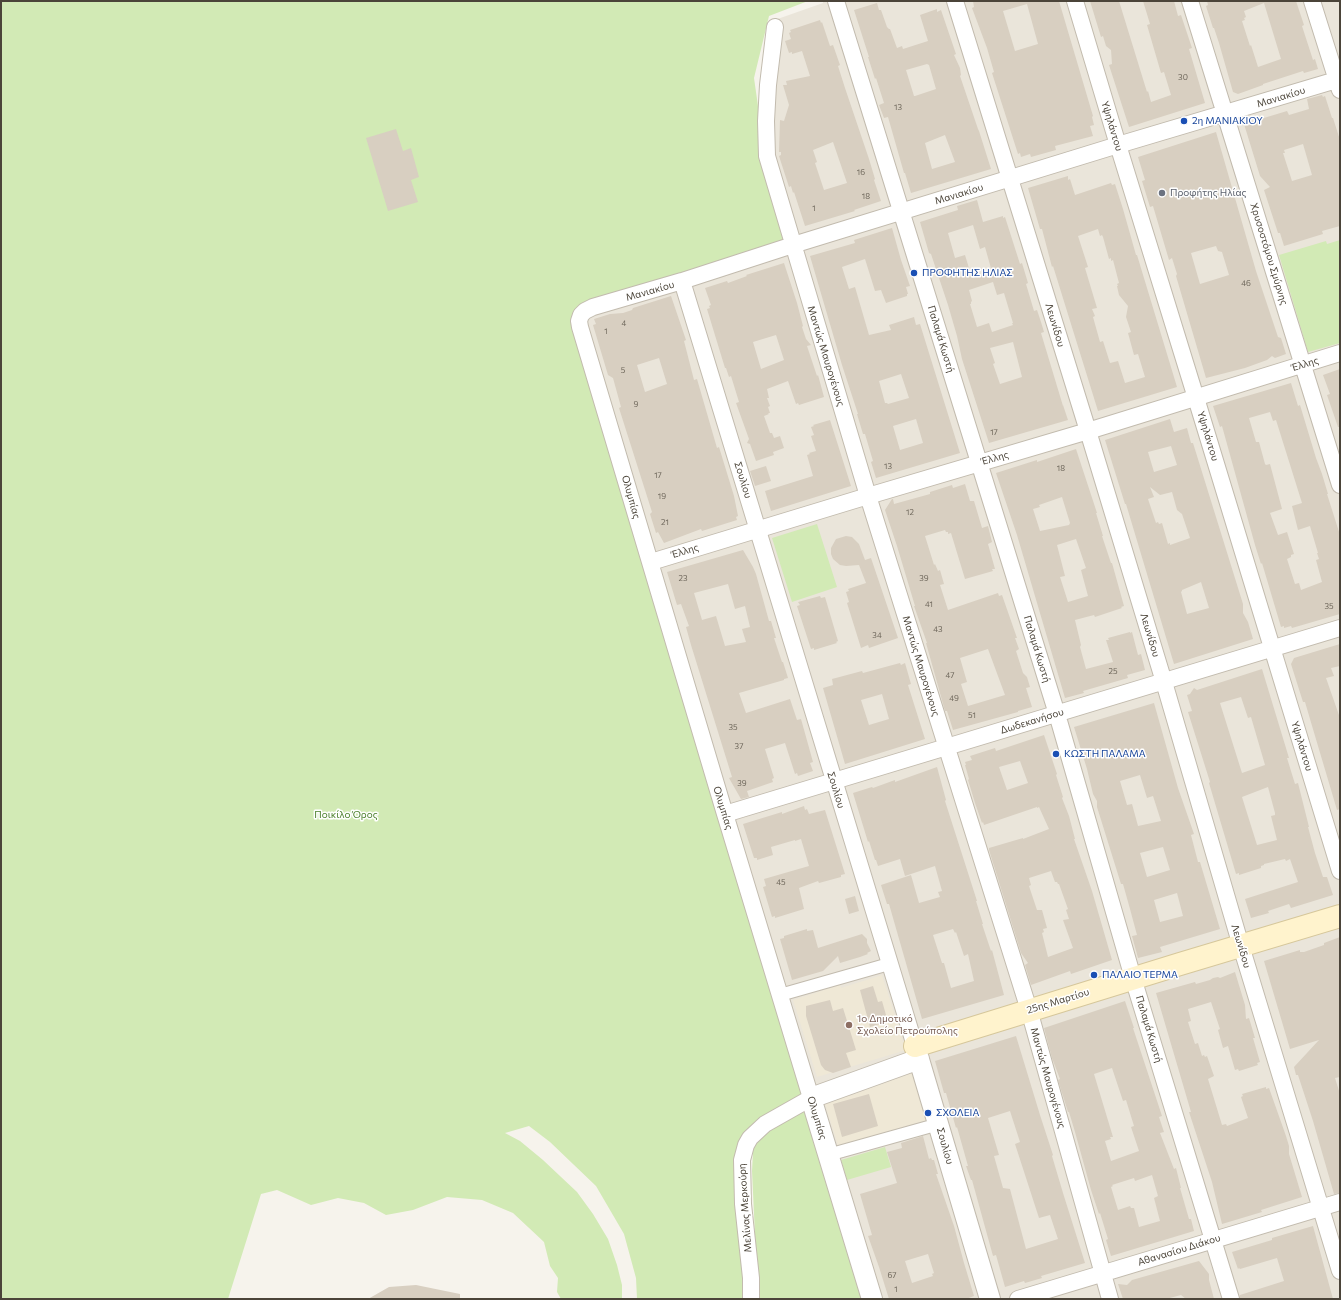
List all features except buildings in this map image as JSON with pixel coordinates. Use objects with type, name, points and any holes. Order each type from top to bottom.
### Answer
[{"type":"main road","name":"25ης Μαρτίου","points":[[917,1052],[1029,1010],[1340,916]]},
{"type":"street","name":"Παλαμά Κωστή","points":[[836,1],[1057,714],[1134,978],[1231,1299]]},
{"type":"street","name":"Λεωνίδου","points":[[954,1],[1088,431],[1164,682],[1241,946],[1340,1271]]},
{"type":"street","name":"Υψηλάντου","points":[[1075,1],[1340,871]]},
{"type":"street","name":"Χρυσοστόμου Σμύρνης","points":[[1190,1],[1340,485]]},
{"type":"street","points":[[1312,1],[1339,83]]},
{"type":"street","name":"Μαντώς Μαυρογένους","points":[[775,27],[768,85],[766,139],[767,156],[868,496],[1029,1010],[1110,1299]]},
{"type":"street","name":"Μανιακίου","points":[[582,315],[585,311],[593,307],[682,281],[1009,178],[1225,114],[1339,83]]},
{"type":"street","name":"Σουλίου","points":[[682,281],[939,1124],[990,1299]]},
{"type":"street","name":"Ολυμπίας","points":[[582,315],[579,321],[580,327],[725,814],[872,1299]]},
{"type":"street","name":"Έλλης","points":[[651,562],[1088,431],[1340,353]]},
{"type":"street","name":"Δωδεκανήσου","points":[[725,814],[1340,628]]},
{"type":"street","points":[[780,995],[889,964]]},
{"type":"street","name":"Μελίνας Μερκούρη","points":[[751,1299],[743,1204],[742,1160],[743,1153],[750,1138],[765,1124],[811,1098],[917,1052]]},
{"type":"street","points":[[828,1155],[939,1124]]},
{"type":"street","name":"Αθανασίου Διάκου","points":[[1018,1299],[1340,1202]]},
{"type":"shaded area","points":[[823,1],[1340,1],[1340,1299],[865,1299],[643,561],[574,310],[786,241],[759,155],[769,22],[823,3]]},
{"type":"shaded area","name":"1ο Δημοτικό Σχολείο Πετρούπολης","points":[[882,975],[906,1050],[817,1077],[793,1000],[840,985],[841,988]]},
{"type":"shaded area","points":[[912,1073],[927,1120],[838,1146],[825,1104]]},
{"type":"green space","name":"Ποικίλο Όρος","points":[[1,1],[808,1],[769,16],[754,78],[761,127],[759,156],[786,241],[574,310],[643,561],[865,1299],[758,1299],[752,1171],[753,1153],[745,1138],[743,1299],[637,1299],[636,1278],[624,1234],[596,1186],[550,1142],[529,1126],[505,1133],[520,1141],[543,1160],[577,1192],[593,1214],[608,1239],[617,1265],[622,1285],[622,1299],[561,1299],[557,1292],[558,1278],[550,1266],[544,1242],[513,1213],[482,1200],[447,1197],[413,1210],[386,1215],[364,1203],[338,1198],[311,1205],[277,1190],[261,1194],[228,1299],[1,1299]]},
{"type":"green space","points":[[1340,240],[1340,343],[1308,352],[1279,255],[1326,241],[1327,244]]},
{"type":"green space","points":[[817,524],[837,587],[792,602],[772,538]]},
{"type":"green space","points":[[885,1147],[891,1167],[847,1180],[841,1160]]},
{"type":"place","name":"2η ΜΑΝΙΑΚΙΟΥ","points":[[1184,121]]},
{"type":"place","name":"Προφήτης Ηλίας","points":[[1162,193]]},
{"type":"place","name":"ΠΡΟΦΗΤΗΣ ΗΛΙΑΣ","points":[[914,273]]},
{"type":"place","name":"ΚΩΣΤΗ ΠΑΛΑΜΑ","points":[[1056,754]]},
{"type":"place","name":"ΠΑΛΑΙΟ ΤΕΡΜΑ","points":[[1094,975]]},
{"type":"place","name":"1ο Δημοτικό Σχολείο Πετρούπολης","points":[[849,1025]]},
{"type":"place","name":"ΣΧΟΛΕΙΑ","points":[[928,1113]]}]
